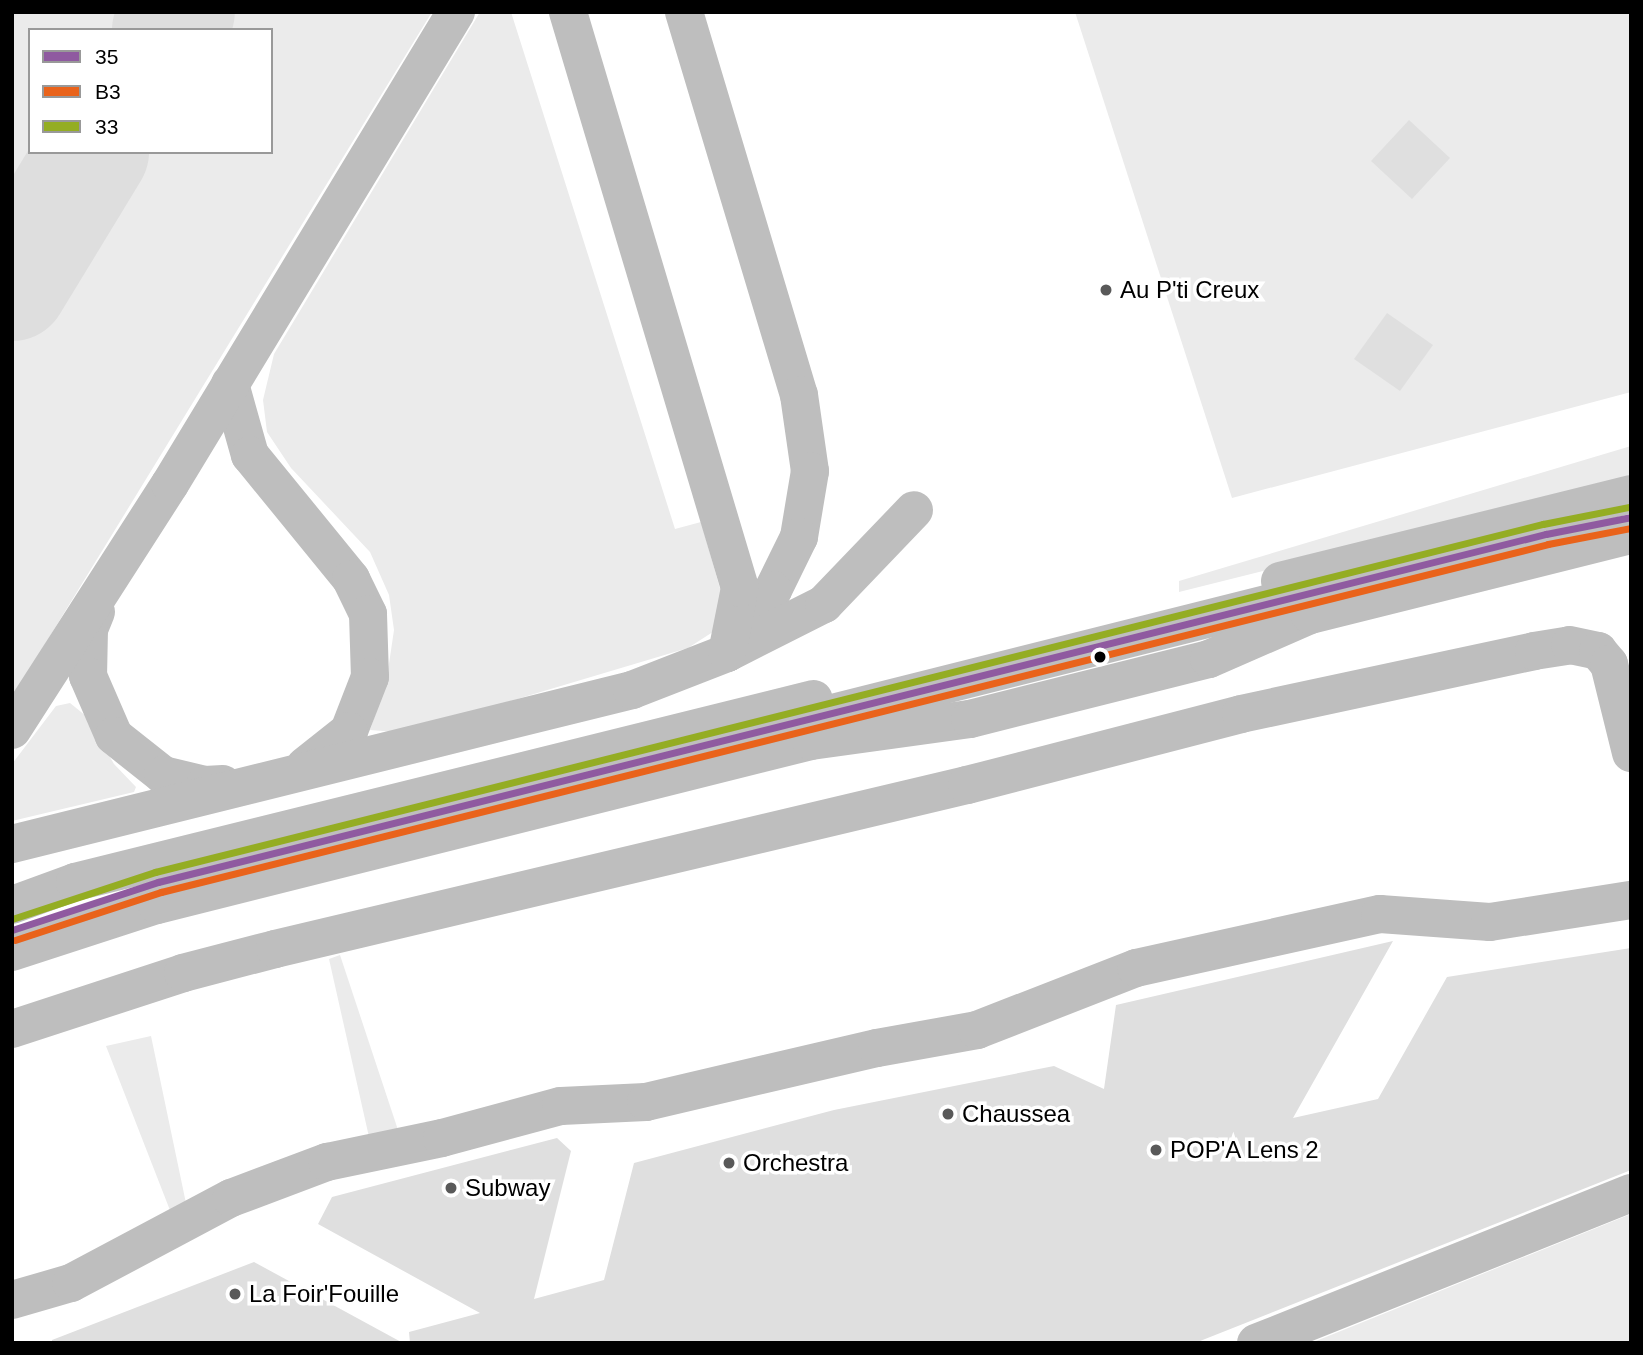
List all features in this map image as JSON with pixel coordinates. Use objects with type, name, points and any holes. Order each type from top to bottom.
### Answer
[{"type":"street","points":[[12,730],[230,384],[456,12]]},
{"type":"street","points":[[568,12],[740,588],[727,653]]},
{"type":"street","points":[[684,12],[799,395],[810,471],[799,537],[774,590],[727,653]]},
{"type":"street","points":[[113,572],[89,629],[88,677],[114,736],[163,775],[205,785],[262,781],[310,764],[349,731],[370,677],[368,614],[351,579],[250,455],[230,384]]},
{"type":"street","points":[[12,905],[87,879],[644,744],[1631,494]]},
{"type":"street","points":[[12,845],[632,690],[727,653],[824,604],[914,510]]},
{"type":"street","points":[[12,930],[158,883],[1507,544],[1631,517]]},
{"type":"street","points":[[12,952],[158,905],[811,741],[970,719],[1209,659],[1310,615],[1631,536]]},
{"type":"street","points":[[12,1029],[183,973],[275,949],[967,785],[1241,714],[1534,651],[1570,646],[1598,651],[1614,679],[1631,753]]},
{"type":"street","points":[[632,690],[644,744]]},
{"type":"street","points":[[12,1318],[28,1297],[231,1198],[327,1162],[442,1138],[561,1106],[646,1102],[877,1048],[977,1030],[1136,968],[1380,914],[1490,922],[1631,900]]},
{"type":"street","points":[[1256,1343],[1631,1193]]},
{"type":"shaded area","points":[[12,12],[432,12],[12,698]]},
{"type":"shaded area","points":[[480,12],[511,12],[675,529],[701,522],[721,592],[719,628],[688,648],[477,711],[396,732],[370,730],[386,684],[394,630],[389,595],[370,552],[291,468],[267,432],[263,400],[274,354]]},
{"type":"shaded area","points":[[1075,12],[1631,12],[1631,392],[1232,498]]},
{"type":"shaded area","points":[[1631,446],[1631,479],[1179,592],[1179,581]]},
{"type":"shaded area","points":[[70,703],[86,716],[114,764],[136,787],[134,792],[12,821],[12,764],[56,706]]},
{"type":"shaded area","points":[[340,955],[398,1130],[369,1137],[329,959]]},
{"type":"shaded area","points":[[151,1036],[187,1208],[173,1218],[106,1046]]},
{"type":"shaded area","points":[[1631,1214],[1631,1343],[1311,1343]]},
{"type":"building","points":[[1409,120],[1450,158],[1412,199],[1371,161]]},
{"type":"building","points":[[1387,313],[1433,345],[1400,391],[1354,359]]},
{"type":"building","name":"POP'A Lens 2","points":[[1393,941],[1293,1118],[1378,1099],[1447,977],[1631,948],[1631,1170],[1195,1343],[410,1343],[409,1332],[480,1313],[318,1224],[332,1197],[557,1138],[571,1151],[534,1299],[604,1280],[634,1163],[834,1110],[1054,1066],[1104,1089],[1116,1005]]},
{"type":"building","points":[[254,1262],[403,1343],[52,1343],[52,1340]]},
{"type":"taxiway","points":[[169,28],[179,12]]},
{"type":"taxiway","points":[[12,285],[92,154]]},
{"type":"transit line","name":"33","points":[[12,919],[155,872],[1543,524],[1629,507]]},
{"type":"transit line","name":"35","points":[[12,930],[158,882],[1546,534],[1631,517]]},
{"type":"transit line","name":"B3","points":[[15,940],[161,892],[1548,544],[1631,528]]},
{"type":"place","name":"Au P'ti Creux","points":[[1106,290]]},
{"type":"place","name":"Chaussea","points":[[948,1114]]},
{"type":"place","name":"POP'A Lens 2","points":[[1156,1150]]},
{"type":"place","name":"Orchestra","points":[[729,1163]]},
{"type":"place","name":"Subway","points":[[451,1188]]},
{"type":"place","name":"La Foir'Fouille","points":[[235,1294]]}]
